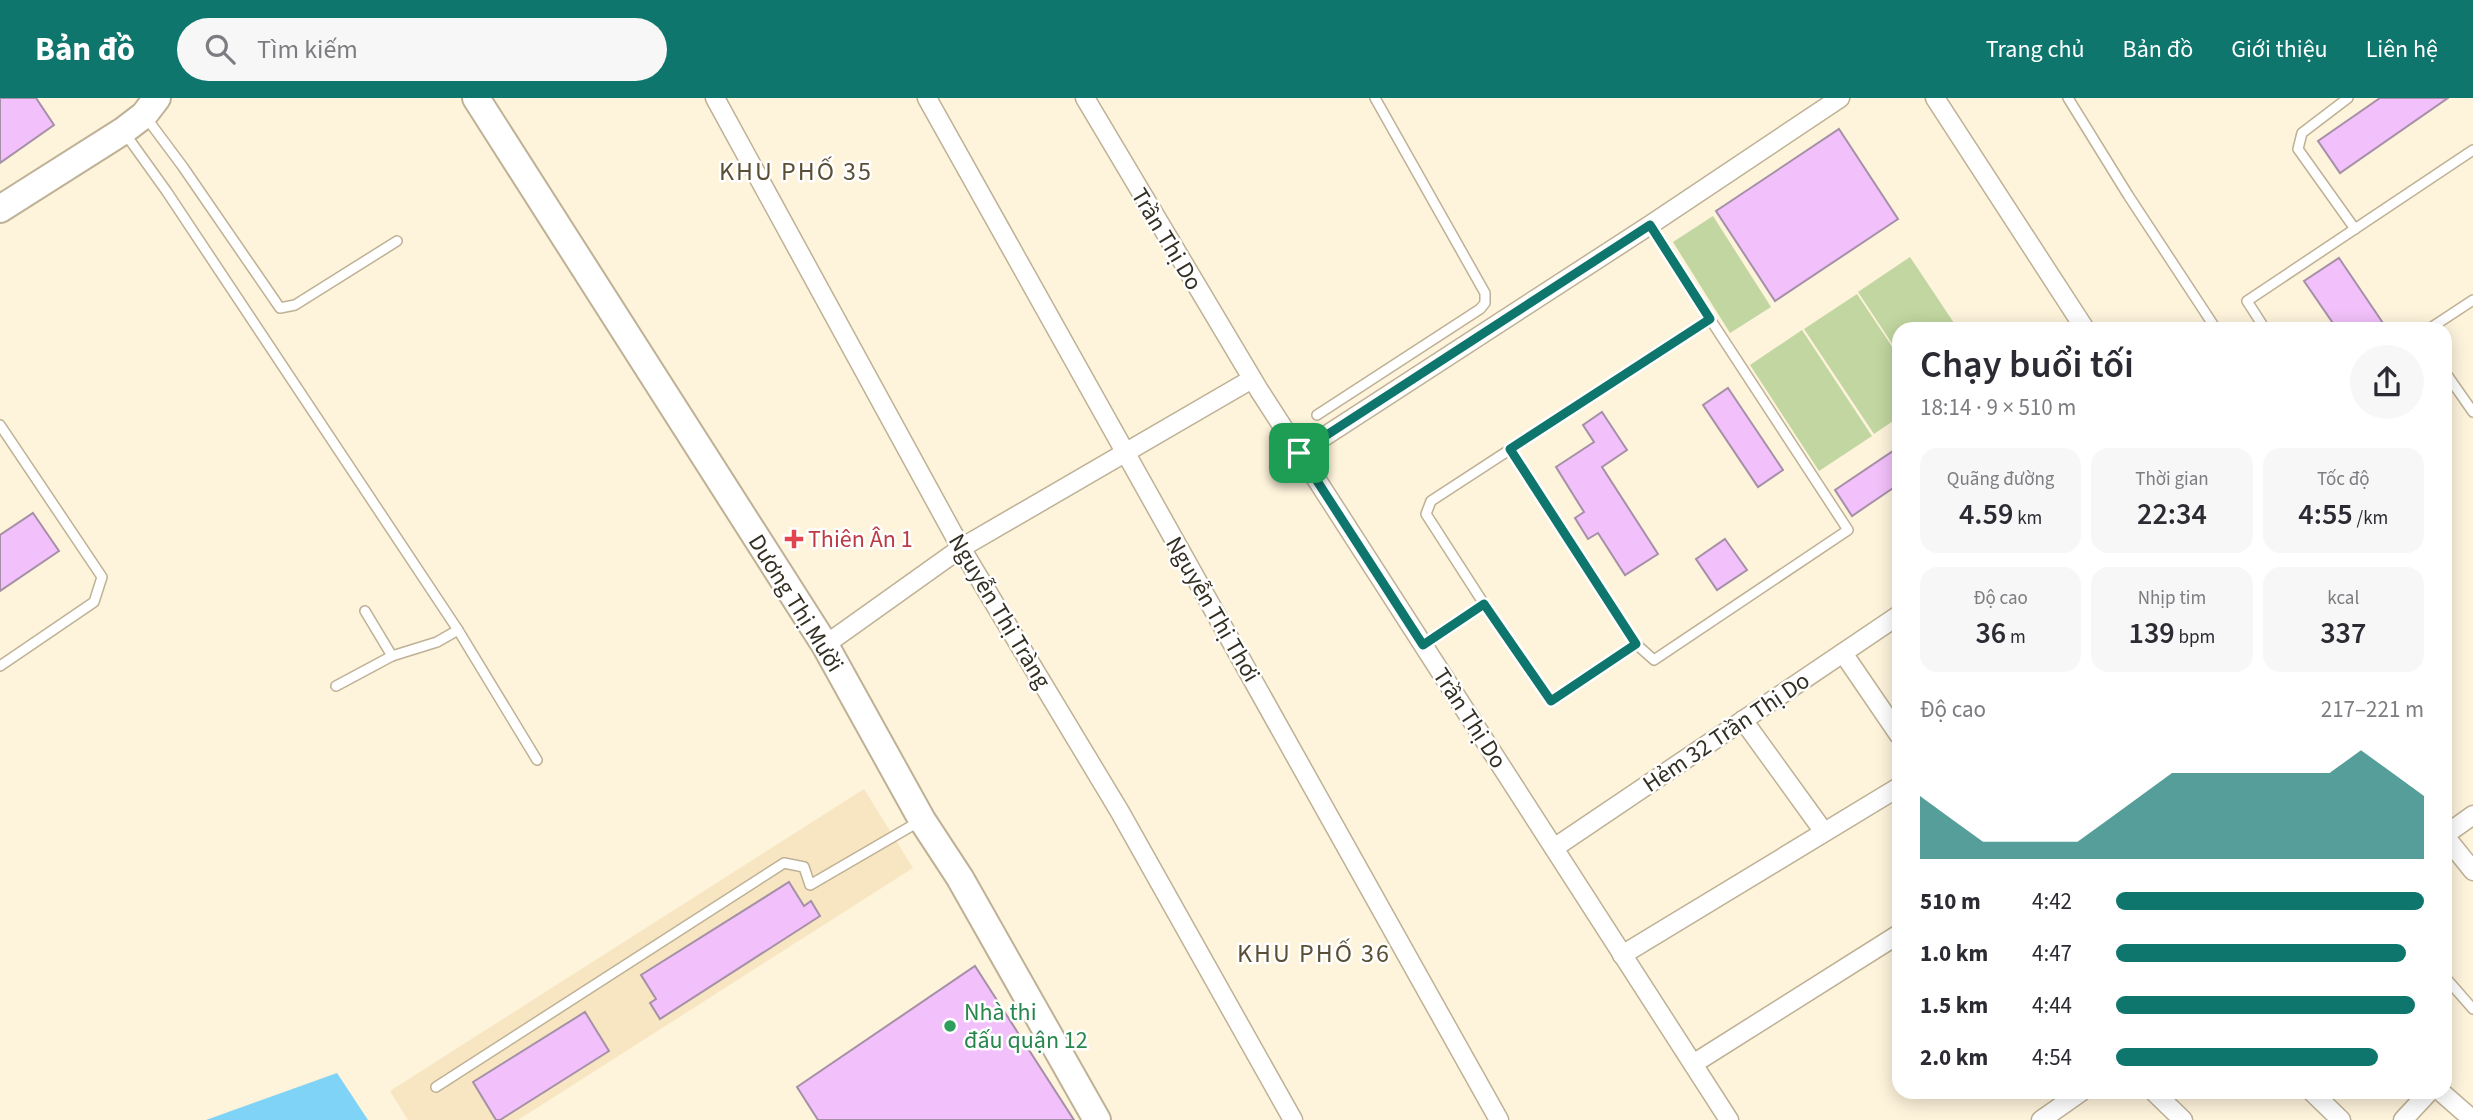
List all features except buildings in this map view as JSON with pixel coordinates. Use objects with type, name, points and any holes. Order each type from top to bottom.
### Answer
[{"type":"street","name":"Dương Thị Mười","points":[[476,98],[825,645],[922,820],[960,878],[1097,1120]]},
{"type":"street","name":"Nguyễn Thị Tràng","points":[[715,98],[961,548],[1120,812],[1285,1117]]},
{"type":"street","name":"Nguyễn Thị Thơi","points":[[926,98],[1499,1120]]},
{"type":"street","name":"Trần Thị Do","points":[[1085,98],[1252,379],[1728,1120]]},
{"type":"street","points":[[1299,453],[1840,98]]},
{"type":"street","points":[[1935,98],[2080,322]]},
{"type":"street","points":[[0,209],[141,115]]},
{"type":"street","points":[[825,645],[961,548],[1252,379]]},
{"type":"street","name":"Hẻm 32 Trần Thị Do","points":[[1554,848],[1892,620]]},
{"type":"street","points":[[1843,653],[1892,725]]},
{"type":"street","points":[[1744,720],[1824,832]]},
{"type":"street","points":[[1622,955],[1892,791]]},
{"type":"street","points":[[2452,831],[2473,815]]},
{"type":"street","points":[[2452,845],[2473,871]]},
{"type":"street","points":[[1693,1064],[1892,938]]},
{"type":"street","points":[[2041,1120],[2071,1099]]},
{"type":"street","points":[[2161,1099],[2183,1120]]},
{"type":"street","points":[[2319,1099],[2341,1120]]},
{"type":"street","points":[[2403,1120],[2422,1099]]},
{"type":"street","points":[[2449,1099],[2473,1120]]},
{"type":"lane","points":[[1317,415],[1485,303],[1485,293],[1375,98]]},
{"type":"lane","points":[[2068,98],[2211,322]]},
{"type":"lane","points":[[2348,98],[2302,133],[2298,149],[2355,229]]},
{"type":"lane","points":[[141,115],[183,166],[280,308],[295,305],[397,241]]},
{"type":"lane","points":[[141,115],[167,192],[458,630],[537,760]]},
{"type":"lane","points":[[2260,322],[2247,301],[2473,150]]},
{"type":"lane","points":[[1510,449],[1636,644],[1654,660],[1848,530],[1650,225]]},
{"type":"lane","points":[[2440,322],[2473,300]]},
{"type":"lane","points":[[1636,644],[1551,701],[1426,514],[1431,501],[1710,319]]},
{"type":"lane","points":[[2452,382],[2473,412]]},
{"type":"lane","points":[[0,425],[102,577],[94,602],[0,666]]},
{"type":"lane","points":[[1423,645],[1484,604]]},
{"type":"lane","points":[[365,611],[392,656]]},
{"type":"lane","points":[[336,686],[392,656],[437,642],[458,630]]},
{"type":"lane","points":[[436,1087],[784,863],[804,867],[810,886],[922,820]]},
{"type":"lane","points":[[2452,985],[2473,1009]]},
{"type":"shaded area","points":[[864,789],[913,868],[518,1120],[408,1120],[390,1091]]},
{"type":"green space","points":[[1713,216],[1771,307],[1730,333],[1673,242]]},
{"type":"green space","points":[[1910,257],[1953,322],[1892,322],[1892,343],[1858,292]]},
{"type":"green space","points":[[1857,294],[1892,346],[1892,422],[1874,434],[1804,329]]},
{"type":"green space","points":[[1802,330],[1872,436],[1819,471],[1750,365]]},
{"type":"water","points":[[337,1073],[368,1120],[206,1120]]},
{"type":"place","name":"Thiên Ân 1","points":[[794,539]]},
{"type":"place","name":"Nhà thi đấu quận 12","points":[[950,1026]]},
{"type":"district","name":"KHU PHỐ 35","points":[[796,171]]},
{"type":"district","name":"KHU PHỐ 36","points":[[1314,953]]},
{"type":"route","points":[[1650,225],[1710,319],[1510,449],[1636,644],[1551,701],[1484,604],[1423,645],[1299,453],[1650,225]]}]
